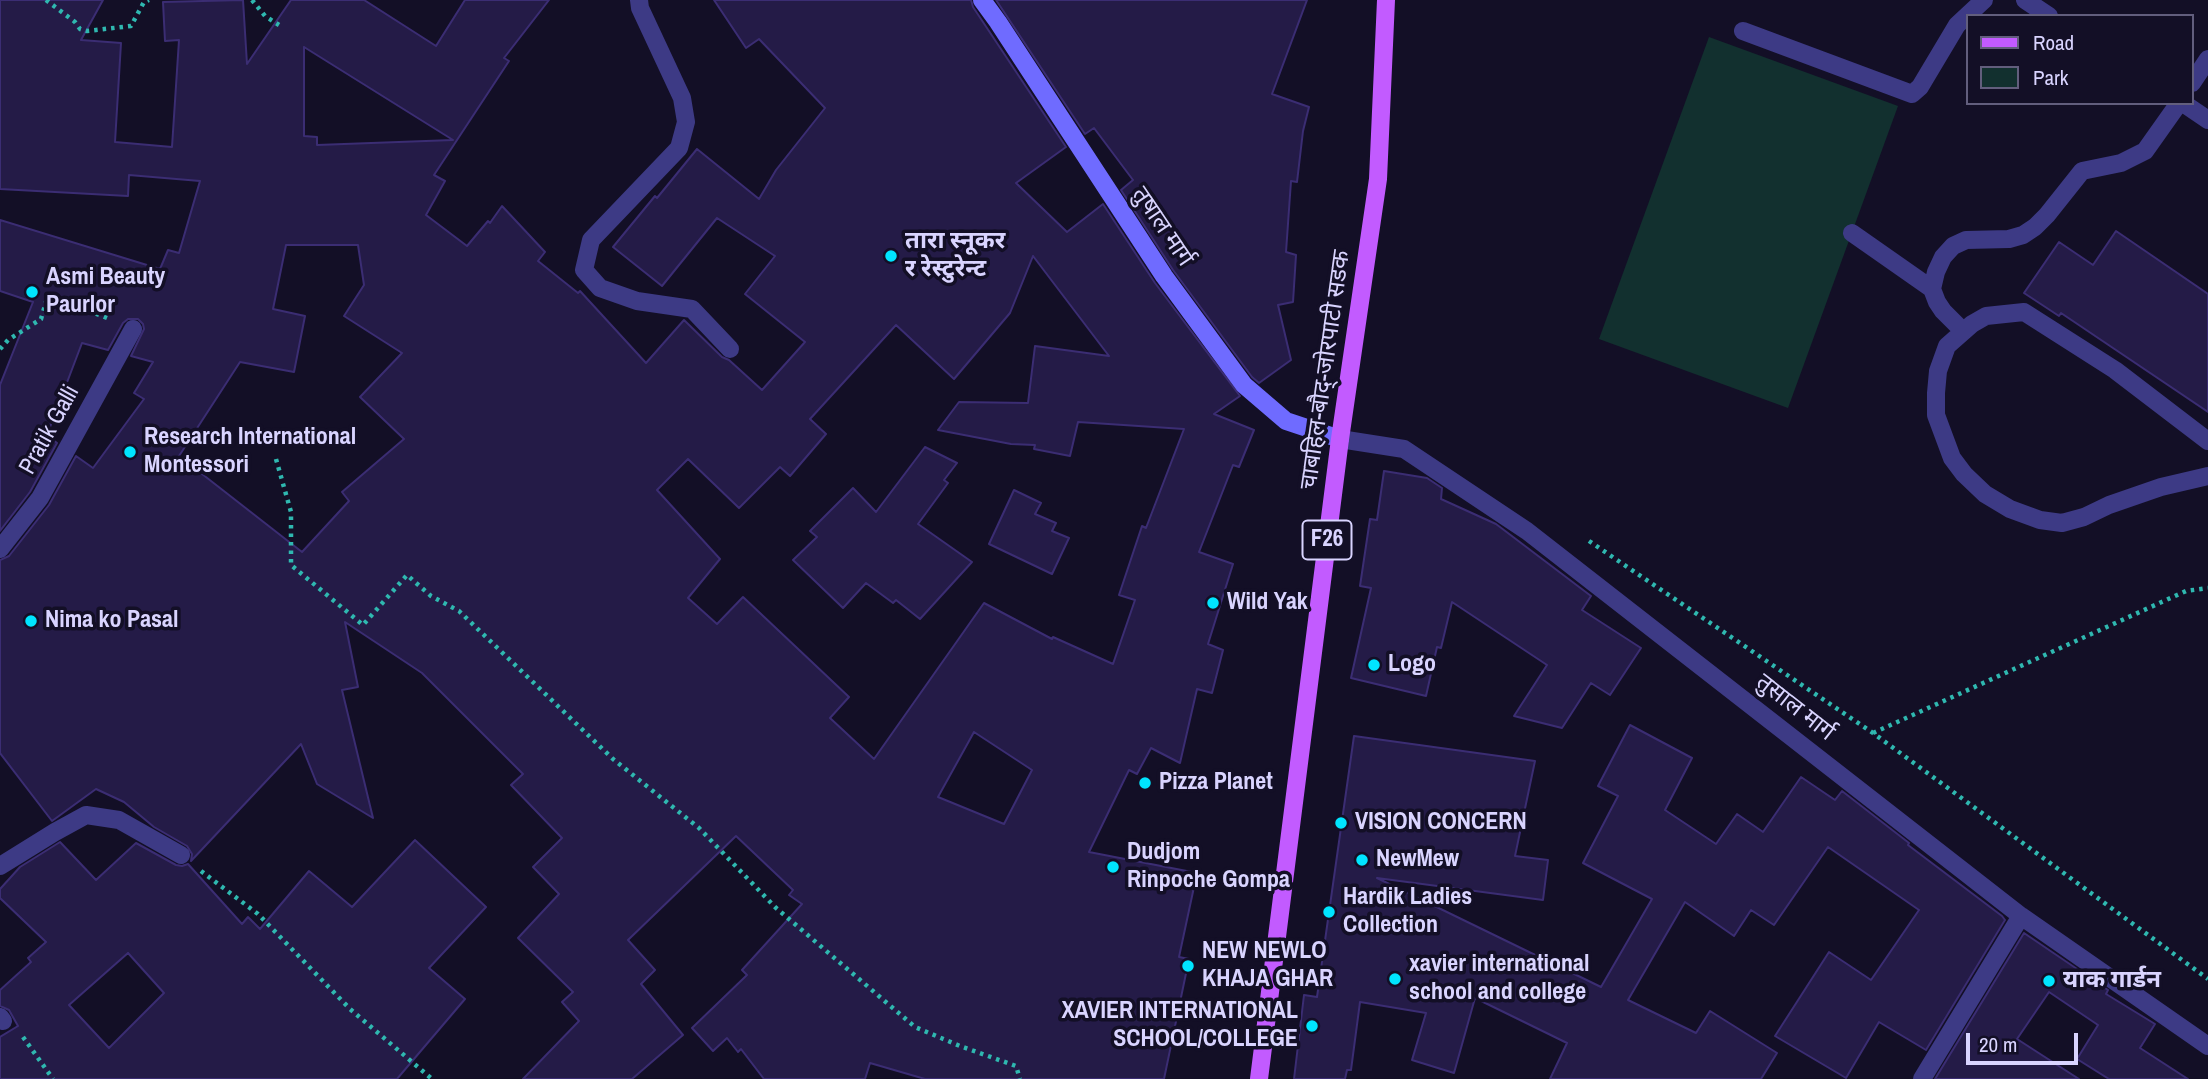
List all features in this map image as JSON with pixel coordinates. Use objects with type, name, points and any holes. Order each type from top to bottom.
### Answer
[{"type":"main road","name":"चाबहिल-बौद्-जोरपाटी सडक","points":[[1259,1079],[1340,439],[1378,179],[1387,0]]},
{"type":"street","points":[[639,0],[640,8],[682,98],[686,122],[679,148],[592,240],[584,270],[600,288],[637,301],[692,309],[730,349]]},
{"type":"street","name":"तुषाल मार्ग","points":[[982,0],[1164,276],[1244,385],[1286,421],[1340,439]]},
{"type":"street","points":[[1968,14],[1984,0]]},
{"type":"street","points":[[2025,0],[2046,14]]},
{"type":"street","points":[[1743,31],[1912,94],[1920,87],[1956,25],[1966,16]]},
{"type":"street","points":[[2194,80],[2208,59]]},
{"type":"street","points":[[1932,289],[1943,257],[1953,246],[1966,240],[2009,239],[2035,228],[2082,171],[2121,163],[2145,151],[2180,105]]},
{"type":"street","points":[[2184,105],[2208,120]]},
{"type":"street","points":[[1852,233],[1932,289],[1943,311],[1963,331]]},
{"type":"street","points":[[2208,441],[2115,370],[2024,312],[1986,316],[1963,331],[1947,346],[1938,371],[1936,415],[1952,458],[1985,494],[2010,509],[2040,520],[2062,523],[2161,487],[2208,476]]},
{"type":"street","name":"Pratik Galli","points":[[0,549],[40,498],[133,329]]},
{"type":"street","name":"तुसाल मार्ग","points":[[1340,439],[1405,449],[1527,531],[2021,916],[2208,1046]]},
{"type":"street","points":[[0,866],[86,815],[119,820],[181,855]]},
{"type":"street","points":[[1922,1079],[2021,916]]},
{"type":"path","points":[[46,0],[80,29],[87,31],[131,26],[144,2],[149,0]]},
{"type":"path","points":[[252,0],[265,16],[279,24]]},
{"type":"path","points":[[0,349],[8,340],[41,319],[48,295],[118,322],[128,320],[123,332],[133,329]]},
{"type":"path","points":[[276,459],[291,512],[291,565],[363,625],[407,575],[431,596],[459,611],[613,759],[699,828],[775,907],[915,1027],[1016,1066],[1020,1079]]},
{"type":"path","points":[[1585,538],[1873,733],[2208,979]]},
{"type":"path","points":[[1873,733],[2186,591],[2208,588]]},
{"type":"path","points":[[181,855],[258,914],[350,1009],[432,1079]]},
{"type":"path","points":[[2,1019],[22,1034],[53,1079]]},
{"type":"green space","points":[[1709,37],[1898,106],[1788,408],[1599,339]]},
{"type":"building","points":[[0,0],[103,0],[81,40],[121,43],[115,142],[172,147],[179,40],[165,41],[163,2],[243,0],[247,64],[291,0],[364,0],[436,46],[465,0],[549,0],[504,58],[509,61],[434,175],[445,181],[426,215],[467,246],[488,221],[490,223],[502,206],[545,252],[538,261],[578,293],[580,291],[646,363],[684,320],[722,357],[729,360],[762,390],[805,342],[745,294],[775,256],[717,218],[662,286],[613,247],[697,149],[759,199],[776,170],[825,108],[759,39],[746,48],[714,0],[971,0],[973,7],[1066,147],[1016,183],[1067,232],[1103,204],[1155,283],[1240,396],[1214,414],[1254,430],[1239,467],[1233,465],[1199,552],[1233,564],[1208,644],[1223,650],[1212,693],[1197,689],[1180,763],[1151,748],[1137,774],[1129,770],[1089,852],[1197,873],[1179,957],[1189,959],[1164,1079],[925,1079],[870,1063],[865,1079],[764,1079],[741,1049],[738,1052],[727,1038],[713,1051],[692,1028],[747,975],[742,970],[802,904],[789,895],[793,890],[736,836],[628,940],[655,970],[641,984],[683,1035],[632,1079],[523,1079],[579,1021],[562,1002],[573,992],[518,938],[559,894],[533,867],[562,838],[511,785],[523,774],[422,673],[345,622],[358,687],[342,690],[373,818],[317,784],[301,744],[191,861],[192,854],[187,846],[154,827],[124,802],[96,789],[52,821],[0,753],[0,560],[9,556],[49,505],[76,456],[93,468],[144,399],[134,393],[153,362],[131,356],[144,329],[138,319],[128,319],[123,323],[108,350],[82,343],[47,435],[57,443],[30,492],[0,531],[0,385],[33,302],[0,291],[0,220],[160,269],[168,250],[179,253],[200,181],[129,175],[128,196],[0,189]],"holes":[[[304,47],[453,140],[317,145],[317,137],[304,136]],[[286,245],[358,245],[364,285],[344,316],[402,353],[360,397],[404,439],[342,492],[349,501],[302,552],[179,456],[240,362],[294,372],[305,316],[273,309]],[[1033,256],[1109,356],[1035,346],[1028,403],[959,402],[938,430],[1011,444],[1035,445],[1034,449],[1070,456],[1078,422],[1184,429],[1146,528],[1142,526],[1119,595],[1135,600],[1113,664],[1053,637],[1052,639],[984,603],[874,759],[830,718],[849,697],[743,597],[717,624],[688,598],[720,559],[657,490],[688,459],[739,508],[780,467],[790,476],[826,434],[810,419],[896,325],[954,379],[1010,313]],[[974,732],[1032,770],[1004,824],[938,797]]]},
{"type":"building","points":[[996,0],[1307,0],[1272,94],[1309,107],[1303,131],[1297,182],[1291,181],[1286,252],[1296,255],[1293,302],[1278,305],[1291,360],[1259,383],[1252,377],[1173,270],[1121,190],[1133,180],[1094,128],[1085,134]]},
{"type":"building","points":[[2116,231],[2208,294],[2208,412],[2061,313],[2059,316],[2024,293],[2059,242],[2093,265]]},
{"type":"building","points":[[925,447],[957,463],[944,480],[948,483],[918,524],[972,562],[920,619],[896,600],[893,603],[866,583],[843,608],[793,560],[817,537],[810,531],[853,488],[876,512]]},
{"type":"building","points":[[1384,471],[1427,478],[1442,488],[1441,499],[1496,524],[1591,596],[1582,610],[1641,648],[1610,695],[1591,683],[1562,728],[1514,716],[1547,665],[1452,602],[1441,648],[1437,647],[1426,696],[1351,678],[1371,588],[1360,586],[1370,519],[1377,520]]},
{"type":"building","points":[[1014,490],[1041,503],[1035,514],[1056,523],[1052,531],[1069,538],[1052,574],[989,544]]},
{"type":"building","points":[[1630,725],[1692,758],[1665,810],[1716,844],[1737,814],[1763,832],[1801,777],[1835,800],[1842,791],[2002,916],[2005,920],[1926,1050],[1879,1022],[1846,1078],[1775,1036],[1829,952],[1871,980],[1919,910],[1828,847],[1774,925],[1751,910],[1734,936],[1685,902],[1628,1000],[1696,1033],[1710,1011],[1777,1053],[1761,1079],[1550,1079],[1567,1043],[1475,998],[1454,1073],[1412,1060],[1426,1013],[1360,1002],[1351,1070],[1347,1070],[1345,1079],[1294,1079],[1304,995],[1317,997],[1354,736],[1535,761],[1515,856],[1548,860],[1543,900],[1377,878],[1601,987],[1652,899],[1583,863],[1618,796],[1598,786]]},
{"type":"building","points":[[415,840],[486,907],[429,968],[465,999],[397,1079],[0,1079],[0,1037],[18,1026],[9,1010],[0,1006],[0,990],[31,962],[28,958],[46,942],[0,898],[0,889],[20,867],[60,842],[96,880],[136,843],[176,865],[188,864],[242,924],[248,917],[260,929],[309,871],[352,907]],"holes":[[[128,953],[164,993],[109,1048],[69,1005]]]},
{"type":"building","points":[[2024,933],[2108,990],[2106,994],[2155,1024],[2140,1048],[2188,1079],[2109,1079],[2077,1059],[2098,1025],[2049,992],[2017,1039],[2079,1079],[1935,1079]]},
{"type":"place","name":"तारा स्नूकर र रेस्टुरेन्ट","points":[[891,256]]},
{"type":"place","name":"Asmi Beauty Paurlor","points":[[32,292]]},
{"type":"place","name":"Research International Montessori","points":[[130,452]]},
{"type":"place","name":"Wild Yak","points":[[1213,603]]},
{"type":"place","name":"Nima ko Pasal","points":[[31,621]]},
{"type":"place","name":"Logo","points":[[1374,665]]},
{"type":"place","name":"Pizza Planet","points":[[1145,783]]},
{"type":"place","name":"VISION CONCERN","points":[[1341,823]]},
{"type":"place","name":"NewMew","points":[[1362,860]]},
{"type":"place","name":"Dudjom Rinpoche Gompa","points":[[1113,867]]},
{"type":"place","name":"Hardik Ladies Collection","points":[[1329,912]]},
{"type":"place","name":"NEW NEWLO KHAJA GHAR","points":[[1188,966]]},
{"type":"place","name":"xavier international school and college","points":[[1395,979]]},
{"type":"place","name":"याक गार्डन","points":[[2049,981]]},
{"type":"place","name":"XAVIER INTERNATIONAL SCHOOL/COLLEGE","points":[[1312,1026]]}]
